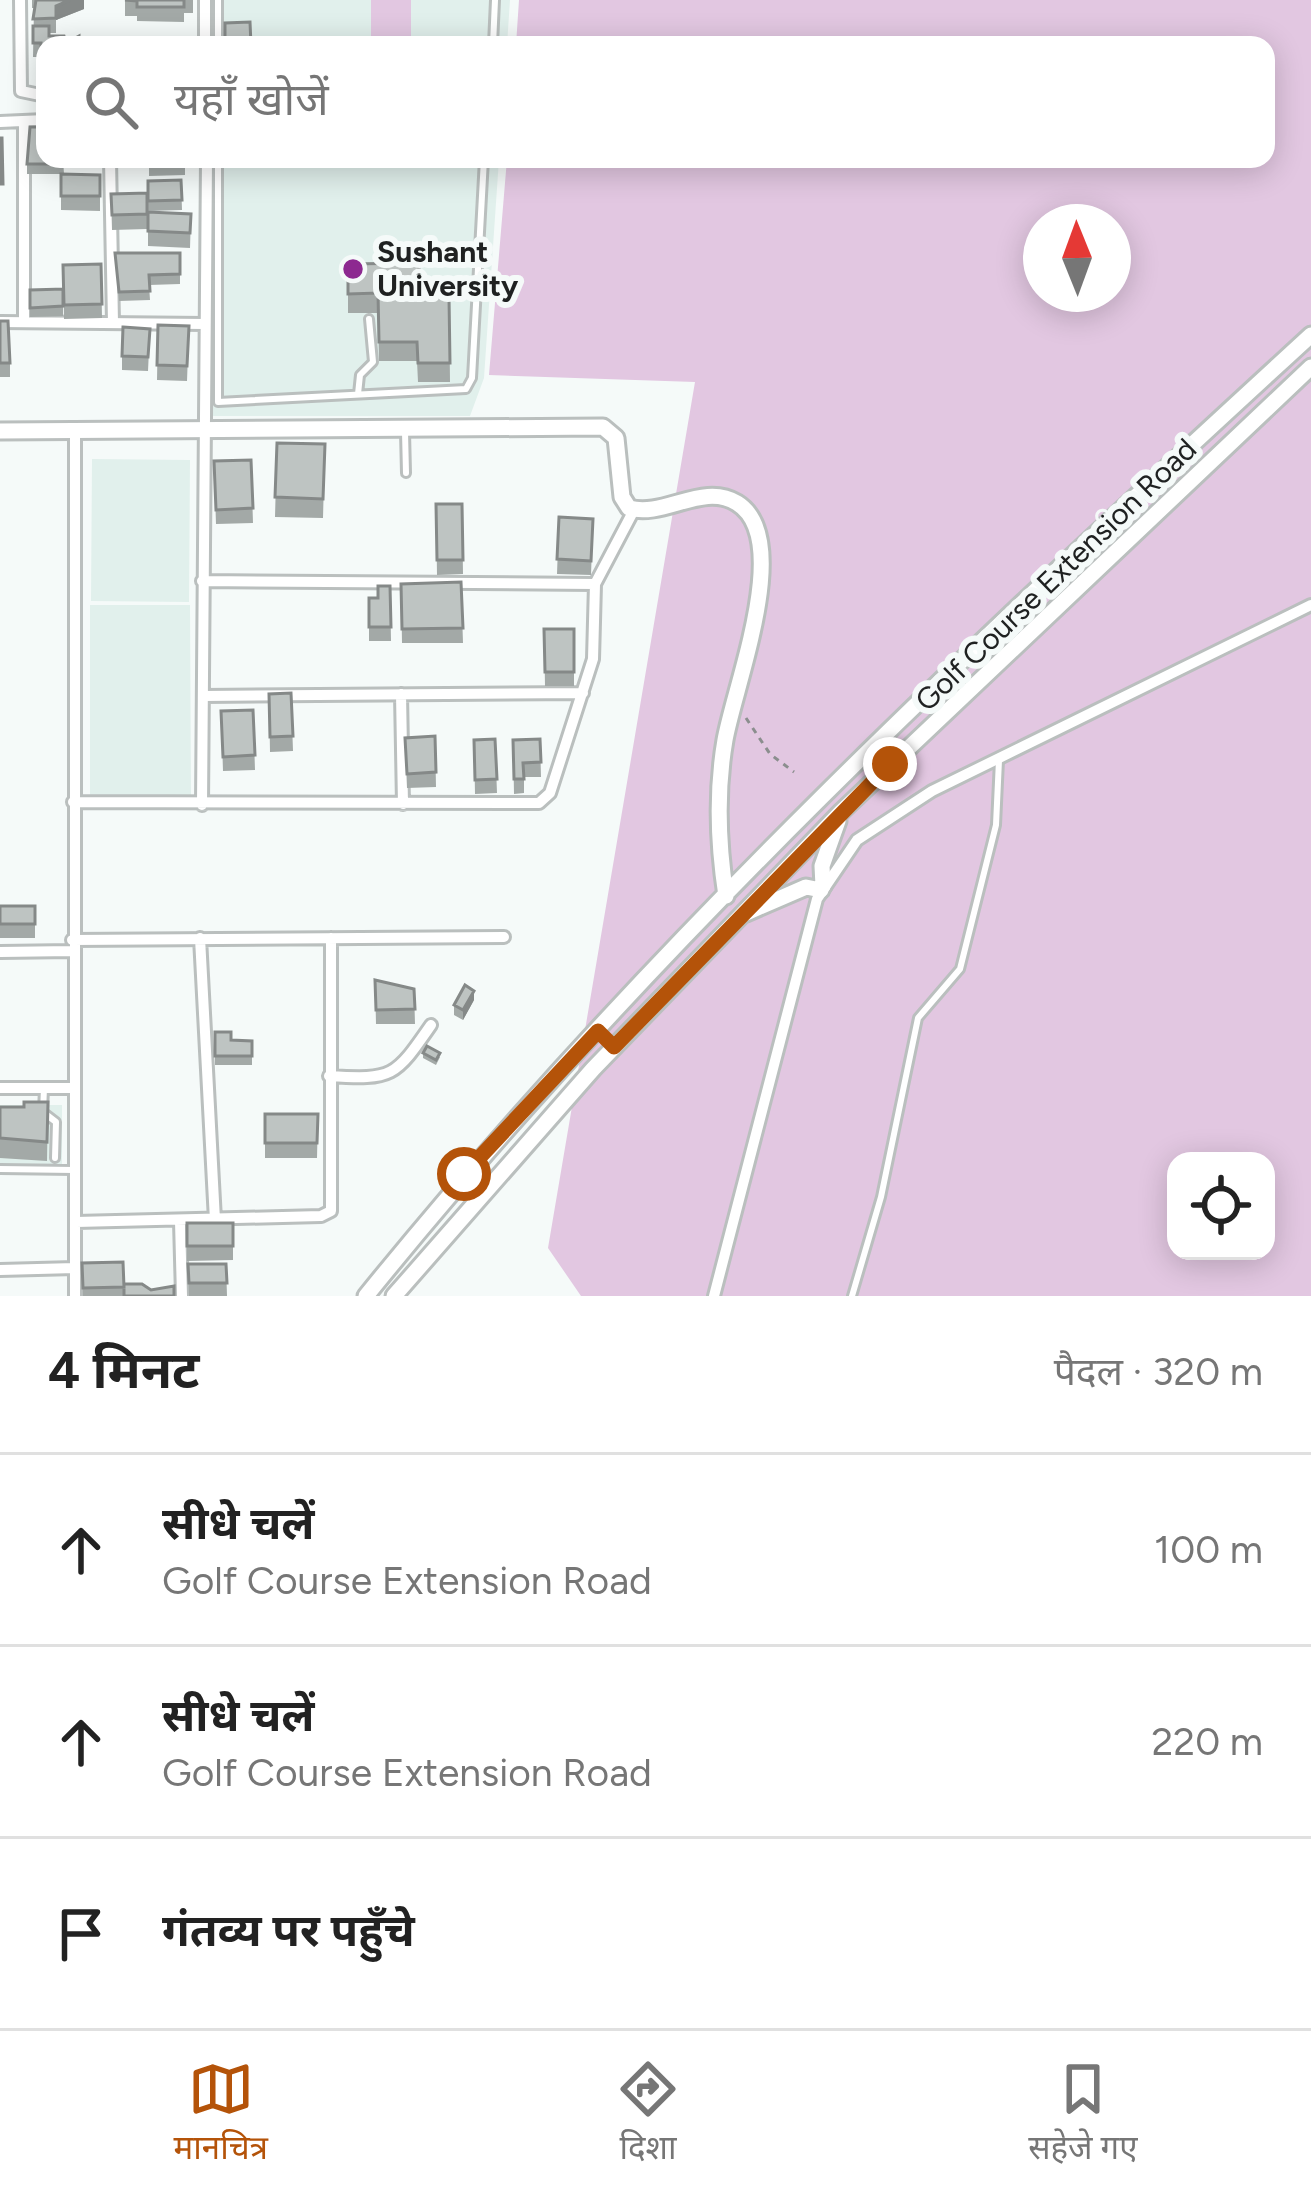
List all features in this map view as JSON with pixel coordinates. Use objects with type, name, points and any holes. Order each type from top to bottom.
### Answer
[{"type":"main road","name":"Golf Course Extension Road","points":[[365,1296],[464,1174],[726,896],[874,748],[1311,335]]},
{"type":"main road","name":"Golf Course Extension Road","points":[[394,1296],[614,1047],[842,812],[1311,367]]},
{"type":"main road","points":[[0,431],[609,428],[616,438],[622,497],[634,510],[718,496],[741,505],[753,520],[761,569],[725,740],[718,834],[726,896]]},
{"type":"main road","points":[[874,748],[890,764]]},
{"type":"main road","points":[[741,915],[806,887],[822,888],[824,859],[842,812]]},
{"type":"main road","points":[[598,1031],[614,1047]]},
{"type":"street","points":[[20,0],[21,91],[36,94]]},
{"type":"street","points":[[205,0],[205,36]]},
{"type":"street","points":[[0,122],[36,120]]},
{"type":"street","points":[[24,121],[24,322]]},
{"type":"street","points":[[110,168],[113,323]]},
{"type":"street","points":[[202,805],[201,429],[207,168]]},
{"type":"street","points":[[0,322],[205,324]]},
{"type":"street","points":[[75,430],[75,1296]]},
{"type":"street","points":[[73,802],[543,800],[593,659],[595,584],[634,510]]},
{"type":"street","points":[[202,581],[595,584]]},
{"type":"street","points":[[714,1296],[822,888],[868,831],[998,756],[1311,605]]},
{"type":"street","points":[[204,696],[583,693]]},
{"type":"street","points":[[401,694],[404,804]]},
{"type":"street","points":[[200,938],[215,1220]]},
{"type":"street","points":[[0,952],[200,938],[504,938]]},
{"type":"street","points":[[76,1222],[321,1216],[331,1211],[331,938]]},
{"type":"street","points":[[329,1076],[376,1079],[395,1073],[430,1025]]},
{"type":"street","points":[[0,1088],[73,1088]]},
{"type":"street","points":[[180,1221],[182,1296]]},
{"type":"street","points":[[0,1270],[75,1268]]},
{"type":"lane","points":[[218,0],[218,36]]},
{"type":"lane","points":[[493,36],[495,0]]},
{"type":"lane","points":[[218,168],[218,402],[460,391],[470,384],[483,168]]},
{"type":"lane","points":[[358,394],[360,375],[373,362],[369,319]]},
{"type":"lane","points":[[405,428],[406,472]]},
{"type":"lane","points":[[852,1296],[881,1197],[920,1013],[960,969],[999,809],[998,756]]},
{"type":"lane","points":[[44,1088],[44,1112],[56,1122],[55,1158]]},
{"type":"lane","points":[[56,1148],[74,1148]]},
{"type":"lane","points":[[0,1169],[75,1170]]},
{"type":"path","points":[[735,702],[770,754],[794,772]]},
{"type":"shaded area","points":[[215,0],[510,0],[508,36],[216,36]]},
{"type":"shaded area","points":[[371,0],[411,0],[411,36],[371,36]]},
{"type":"shaded area","points":[[519,0],[1311,0],[1311,1296],[581,1296],[548,1248],[695,382],[489,375],[506,168],[1275,168],[1275,36],[517,36]]},
{"type":"shaded area","name":"Sushant University","points":[[216,168],[498,168],[484,378],[470,416],[213,416]]},
{"type":"shaded area","points":[[92,459],[190,460],[189,602],[91,601]]},
{"type":"shaded area","points":[[90,605],[190,605],[191,799],[90,799]]},
{"type":"shaded area","points":[[0,1105],[62,1105],[62,1166],[0,1165]]},
{"type":"building","points":[[36,0],[70,0],[56,6],[56,18],[33,19]]},
{"type":"building","points":[[125,0],[184,0],[184,7],[137,7],[137,1]]},
{"type":"building","points":[[250,22],[251,36],[225,36],[225,23]]},
{"type":"building","points":[[33,26],[49,26],[49,36],[36,36],[33,43]]},
{"type":"building","points":[[30,127],[36,127],[36,164],[27,164]]},
{"type":"building","points":[[2,138],[3,184],[0,184]]},
{"type":"building","points":[[61,174],[100,175],[100,196],[61,196]]},
{"type":"building","points":[[181,180],[182,200],[148,201],[148,181]]},
{"type":"building","points":[[147,193],[147,214],[112,215],[111,194]]},
{"type":"building","points":[[148,212],[191,214],[190,233],[148,231]]},
{"type":"building","points":[[115,253],[180,253],[180,274],[149,275],[150,291],[119,292]]},
{"type":"building","points":[[419,263],[419,284],[435,283],[435,297],[449,297],[450,363],[418,363],[417,342],[379,342],[378,293],[348,294],[348,264]]},
{"type":"building","points":[[101,264],[102,304],[64,305],[63,265]]},
{"type":"building","points":[[63,289],[63,306],[30,308],[30,290]]},
{"type":"building","points":[[0,321],[8,321],[10,363],[0,363]]},
{"type":"building","points":[[158,325],[189,326],[187,366],[157,365]]},
{"type":"building","points":[[123,327],[150,329],[148,357],[122,356]]},
{"type":"building","points":[[277,443],[325,444],[323,499],[275,497]]},
{"type":"building","points":[[251,460],[253,508],[216,510],[214,461]]},
{"type":"building","points":[[436,504],[462,504],[463,560],[437,560]]},
{"type":"building","points":[[559,517],[593,519],[591,561],[557,559]]},
{"type":"building","points":[[461,582],[463,628],[402,629],[401,584]]},
{"type":"building","points":[[378,586],[390,586],[391,627],[369,627],[369,598],[378,598]]},
{"type":"building","points":[[544,629],[574,629],[574,672],[545,672]]},
{"type":"building","points":[[291,693],[293,736],[270,737],[269,694]]},
{"type":"building","points":[[253,710],[255,755],[223,757],[221,711]]},
{"type":"building","points":[[435,736],[436,772],[407,774],[405,738]]},
{"type":"building","points":[[495,739],[497,779],[475,780],[474,740]]},
{"type":"building","points":[[540,739],[541,762],[523,763],[524,779],[514,779],[513,740]]},
{"type":"building","points":[[0,906],[35,906],[35,924],[0,924]]},
{"type":"building","points":[[375,980],[414,989],[415,1009],[376,1010]]},
{"type":"building","points":[[465,985],[474,991],[463,1010],[454,1005]]},
{"type":"building","points":[[215,1032],[231,1032],[231,1040],[252,1041],[252,1056],[215,1056]]},
{"type":"building","points":[[427,1046],[440,1053],[436,1060],[423,1053]]},
{"type":"building","points":[[24,1102],[48,1102],[47,1142],[0,1138],[0,1107],[24,1107]]},
{"type":"building","points":[[265,1114],[318,1114],[317,1143],[265,1143]]},
{"type":"building","points":[[187,1223],[233,1223],[233,1246],[187,1246]]},
{"type":"building","points":[[123,1262],[124,1287],[83,1288],[82,1263]]},
{"type":"building","points":[[188,1264],[226,1264],[227,1283],[189,1283]]},
{"type":"building","points":[[124,1284],[142,1284],[151,1290],[174,1286],[174,1296],[124,1296]]},
{"type":"place","name":"Sushant University","points":[[353,269]]},
{"type":"route","points":[[464,1174],[598,1031],[614,1047],[890,764]]}]
